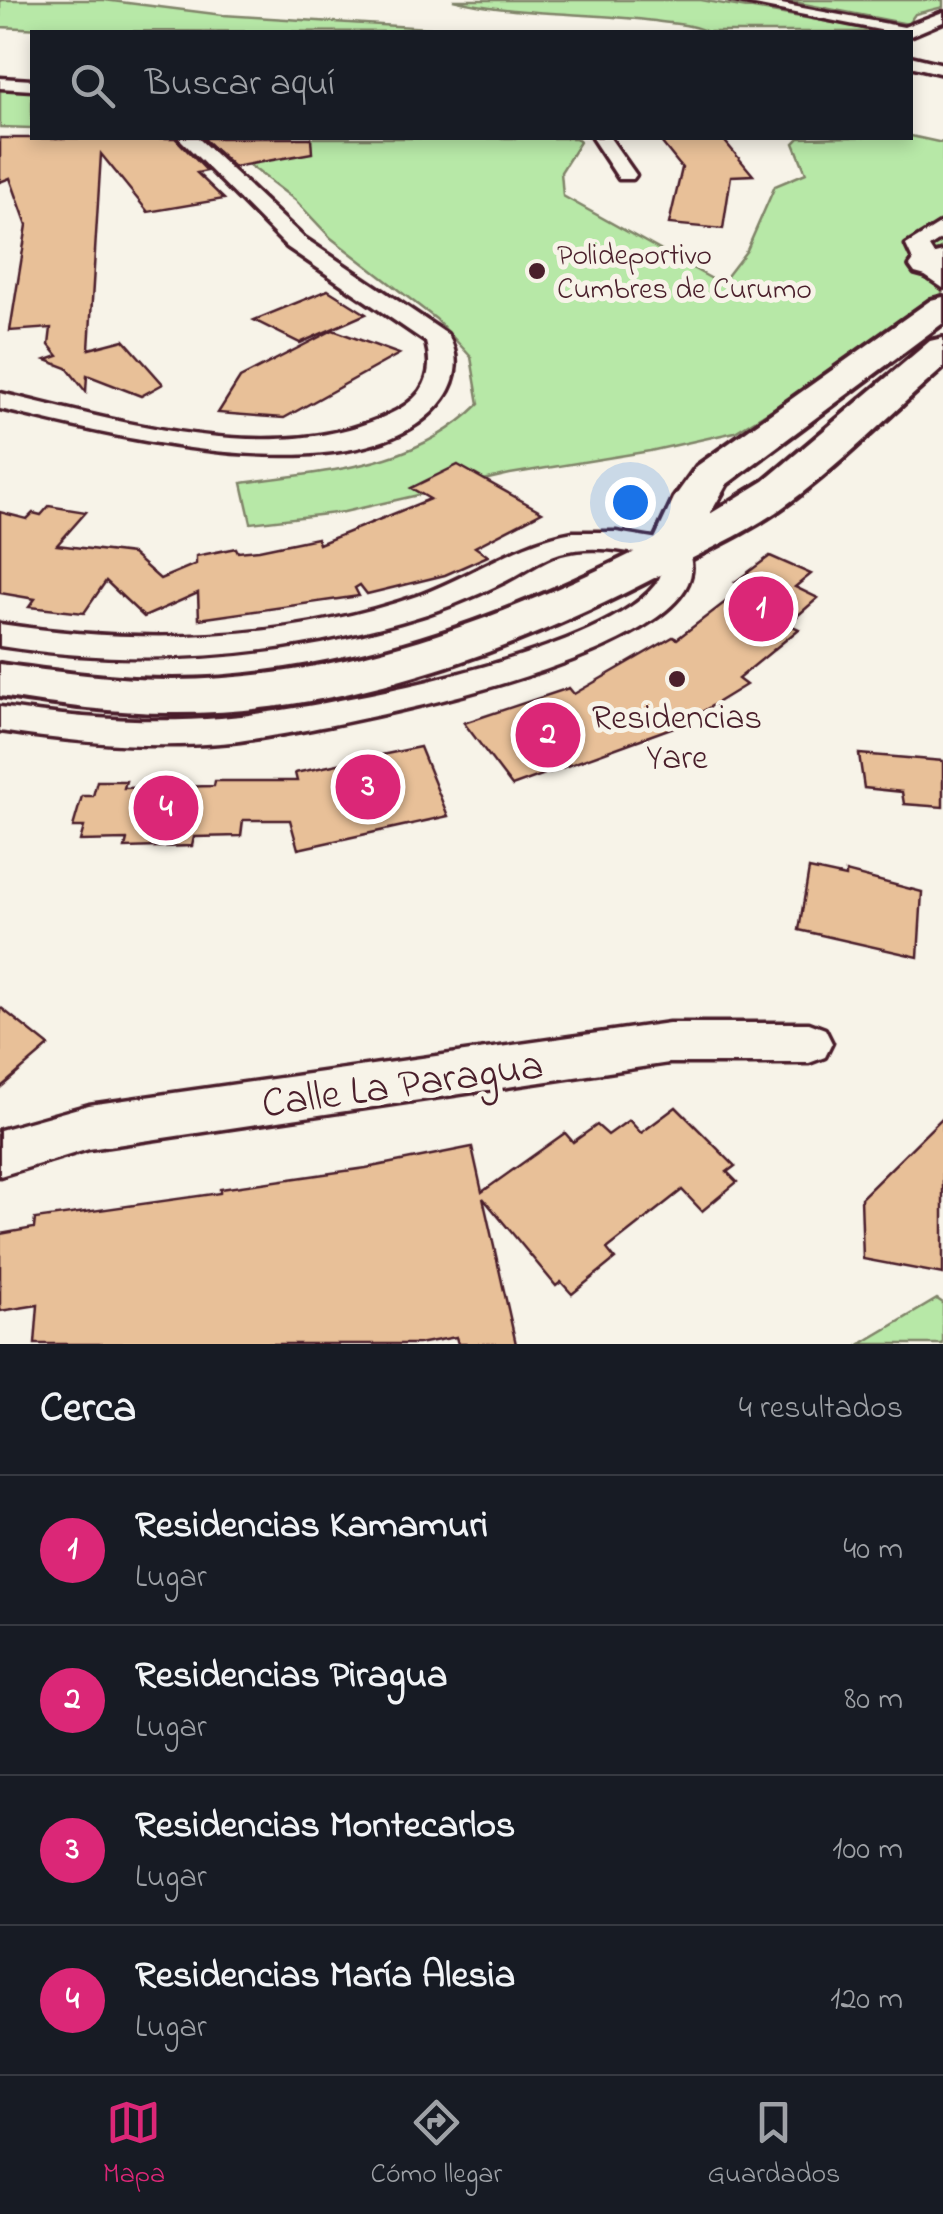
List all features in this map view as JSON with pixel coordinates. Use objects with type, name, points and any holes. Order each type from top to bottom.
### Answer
[{"type":"main road","points":[[672,550],[695,498],[712,475],[943,307]]},
{"type":"main road","points":[[0,680],[83,694],[258,692],[314,684],[422,658],[497,633],[560,608],[764,502],[943,349]]},
{"type":"street","points":[[737,0],[895,30]]},
{"type":"street","points":[[911,30],[943,17]]},
{"type":"street","points":[[913,62],[943,69]]},
{"type":"street","points":[[0,82],[30,85]]},
{"type":"street","points":[[0,401],[129,431],[240,448],[336,441],[378,430],[410,416],[430,400],[444,378],[444,358],[438,339],[294,242],[190,140]]},
{"type":"street","points":[[602,140],[626,175]]},
{"type":"street","points":[[937,270],[917,245],[923,237],[943,228]]},
{"type":"street","points":[[0,635],[110,649],[207,646],[369,620],[450,594],[559,544],[604,542],[672,550],[678,571],[663,597],[636,616],[533,664],[400,700],[223,731],[112,732],[0,719]]},
{"type":"street","name":"Calle La Paragua","points":[[0,1153],[89,1127],[669,1043],[809,1043]]},
{"type":"green space","points":[[0,0],[104,0],[223,15],[459,30],[66,30],[0,27]]},
{"type":"green space","points":[[453,0],[701,0],[875,30],[701,30],[630,18]]},
{"type":"green space","points":[[783,0],[943,0],[943,7],[915,14],[908,24]]},
{"type":"green space","points":[[0,87],[30,90],[30,128],[0,127]]},
{"type":"green space","points":[[913,136],[943,143],[943,246],[939,250],[943,306],[735,432],[650,451],[510,474],[344,512],[251,523],[242,483],[338,469],[398,454],[453,426],[479,404],[471,357],[436,319],[331,238],[295,200],[217,140],[578,140],[561,172],[563,196],[721,284],[747,250],[775,186],[806,173],[794,143],[913,140]]},
{"type":"green space","points":[[937,1299],[943,1303],[943,1344],[861,1344]]},
{"type":"building","points":[[0,138],[177,140],[207,171],[197,173],[224,199],[148,212],[101,154],[89,349],[124,340],[163,384],[141,396],[87,375],[86,392],[67,368],[46,360],[58,356],[49,345],[51,328],[10,331],[27,225],[10,178],[0,182]]},
{"type":"building","points":[[205,140],[311,140],[312,153],[234,167]]},
{"type":"building","points":[[660,140],[724,140],[753,175],[731,176],[723,229],[669,224],[682,168]]},
{"type":"building","points":[[328,290],[366,314],[300,343],[254,320]]},
{"type":"building","points":[[333,330],[399,354],[284,418],[218,413],[240,378]]},
{"type":"building","points":[[458,465],[542,512],[475,547],[488,556],[445,575],[367,594],[360,585],[355,588],[359,596],[199,619],[198,593],[144,617],[106,581],[84,613],[29,607],[35,599],[0,593],[0,512],[27,519],[33,513],[41,515],[49,506],[86,512],[57,545],[132,554],[160,579],[196,564],[196,556],[236,548],[238,552],[259,550],[317,538],[319,544],[430,499],[411,488]]},
{"type":"building","points":[[770,556],[811,574],[795,587],[818,598],[788,624],[799,629],[738,679],[746,685],[682,724],[512,786],[464,723],[569,688],[574,694],[673,637],[677,639],[745,587],[735,582]]},
{"type":"building","points":[[420,747],[448,816],[298,849],[290,820],[243,820],[241,836],[194,837],[192,846],[125,848],[127,840],[80,841],[84,827],[73,827],[82,796],[93,796],[97,781],[126,781],[124,788],[214,786],[215,781],[297,781],[295,773]]},
{"type":"building","points":[[859,754],[943,761],[943,807],[904,804],[902,792],[864,788]]},
{"type":"building","points":[[809,869],[846,877],[846,872],[922,892],[918,957],[799,930]]},
{"type":"building","points":[[0,1007],[49,1046],[0,1088]]},
{"type":"building","points":[[676,1107],[735,1166],[727,1172],[737,1182],[702,1211],[682,1190],[607,1249],[615,1259],[572,1294],[561,1282],[556,1286],[483,1198],[516,1344],[458,1344],[456,1337],[418,1344],[35,1344],[38,1305],[0,1311],[0,1234],[34,1228],[35,1219],[220,1193],[220,1189],[366,1168],[472,1147],[482,1192],[565,1133],[573,1142],[597,1125],[608,1135],[629,1120],[641,1133]]},
{"type":"building","points":[[943,1117],[943,1274],[863,1259],[861,1198]]},
{"type":"place","name":"Polideportivo Cumbres de Curumo","points":[[537,271]]},
{"type":"place","name":"Residencias Kamamuri","points":[[761,609]]},
{"type":"place","name":"Residencias Yare","points":[[677,679]]},
{"type":"place","name":"Residencias Piragua","points":[[548,735]]},
{"type":"place","name":"Residencias Montecarlos","points":[[368,787]]},
{"type":"place","name":"Residencias María Alesia","points":[[166,808]]}]
